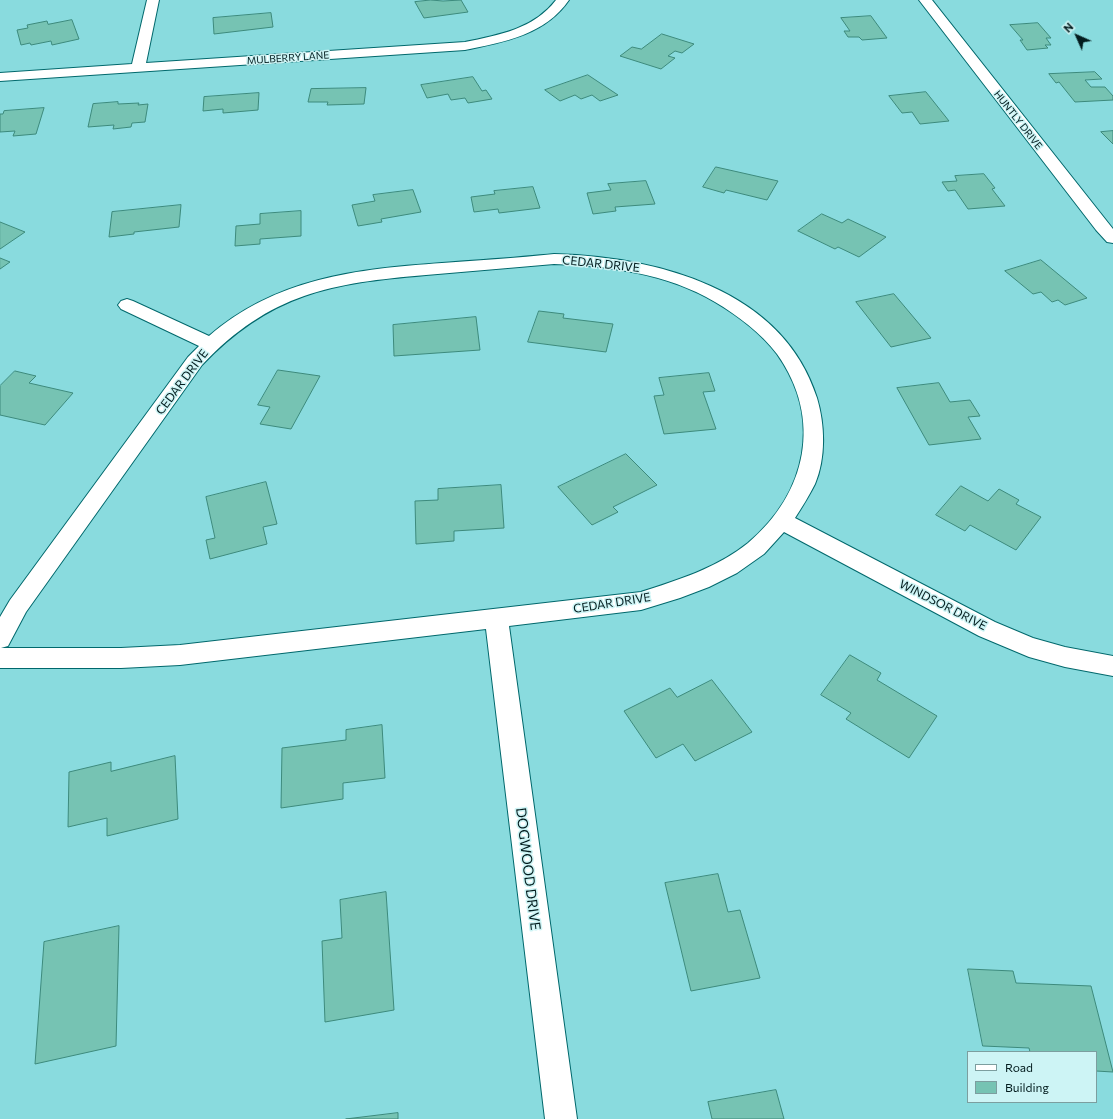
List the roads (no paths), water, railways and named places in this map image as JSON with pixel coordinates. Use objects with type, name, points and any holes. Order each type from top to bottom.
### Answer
[{"type":"street","points":[[138,68],[153,0]]},
{"type":"street","name":"MULBERRY LANE","points":[[0,77],[465,46],[505,37],[533,26],[550,15],[559,7],[563,0]]},
{"type":"street","name":"HUNTLY DRIVE","points":[[925,0],[1102,227],[1113,238]]},
{"type":"street","name":"CEDAR DRIVE","points":[[0,639],[18,606],[195,361],[210,344],[239,321],[272,302],[335,280],[374,274],[554,259],[584,260],[628,265],[656,271],[683,280],[721,298],[744,313],[783,350],[797,371],[811,405],[815,441],[811,466],[802,491],[782,521],[756,548],[720,572],[690,586],[641,601],[180,655],[121,658],[0,658]]},
{"type":"street","points":[[127,304],[210,344]]},
{"type":"street","name":"WINDSOR DRIVE","points":[[782,521],[987,629],[1029,646],[1065,658],[1113,666]]},
{"type":"street","name":"DOGWOOD DRIVE","points":[[496,618],[560,1119]]}]
